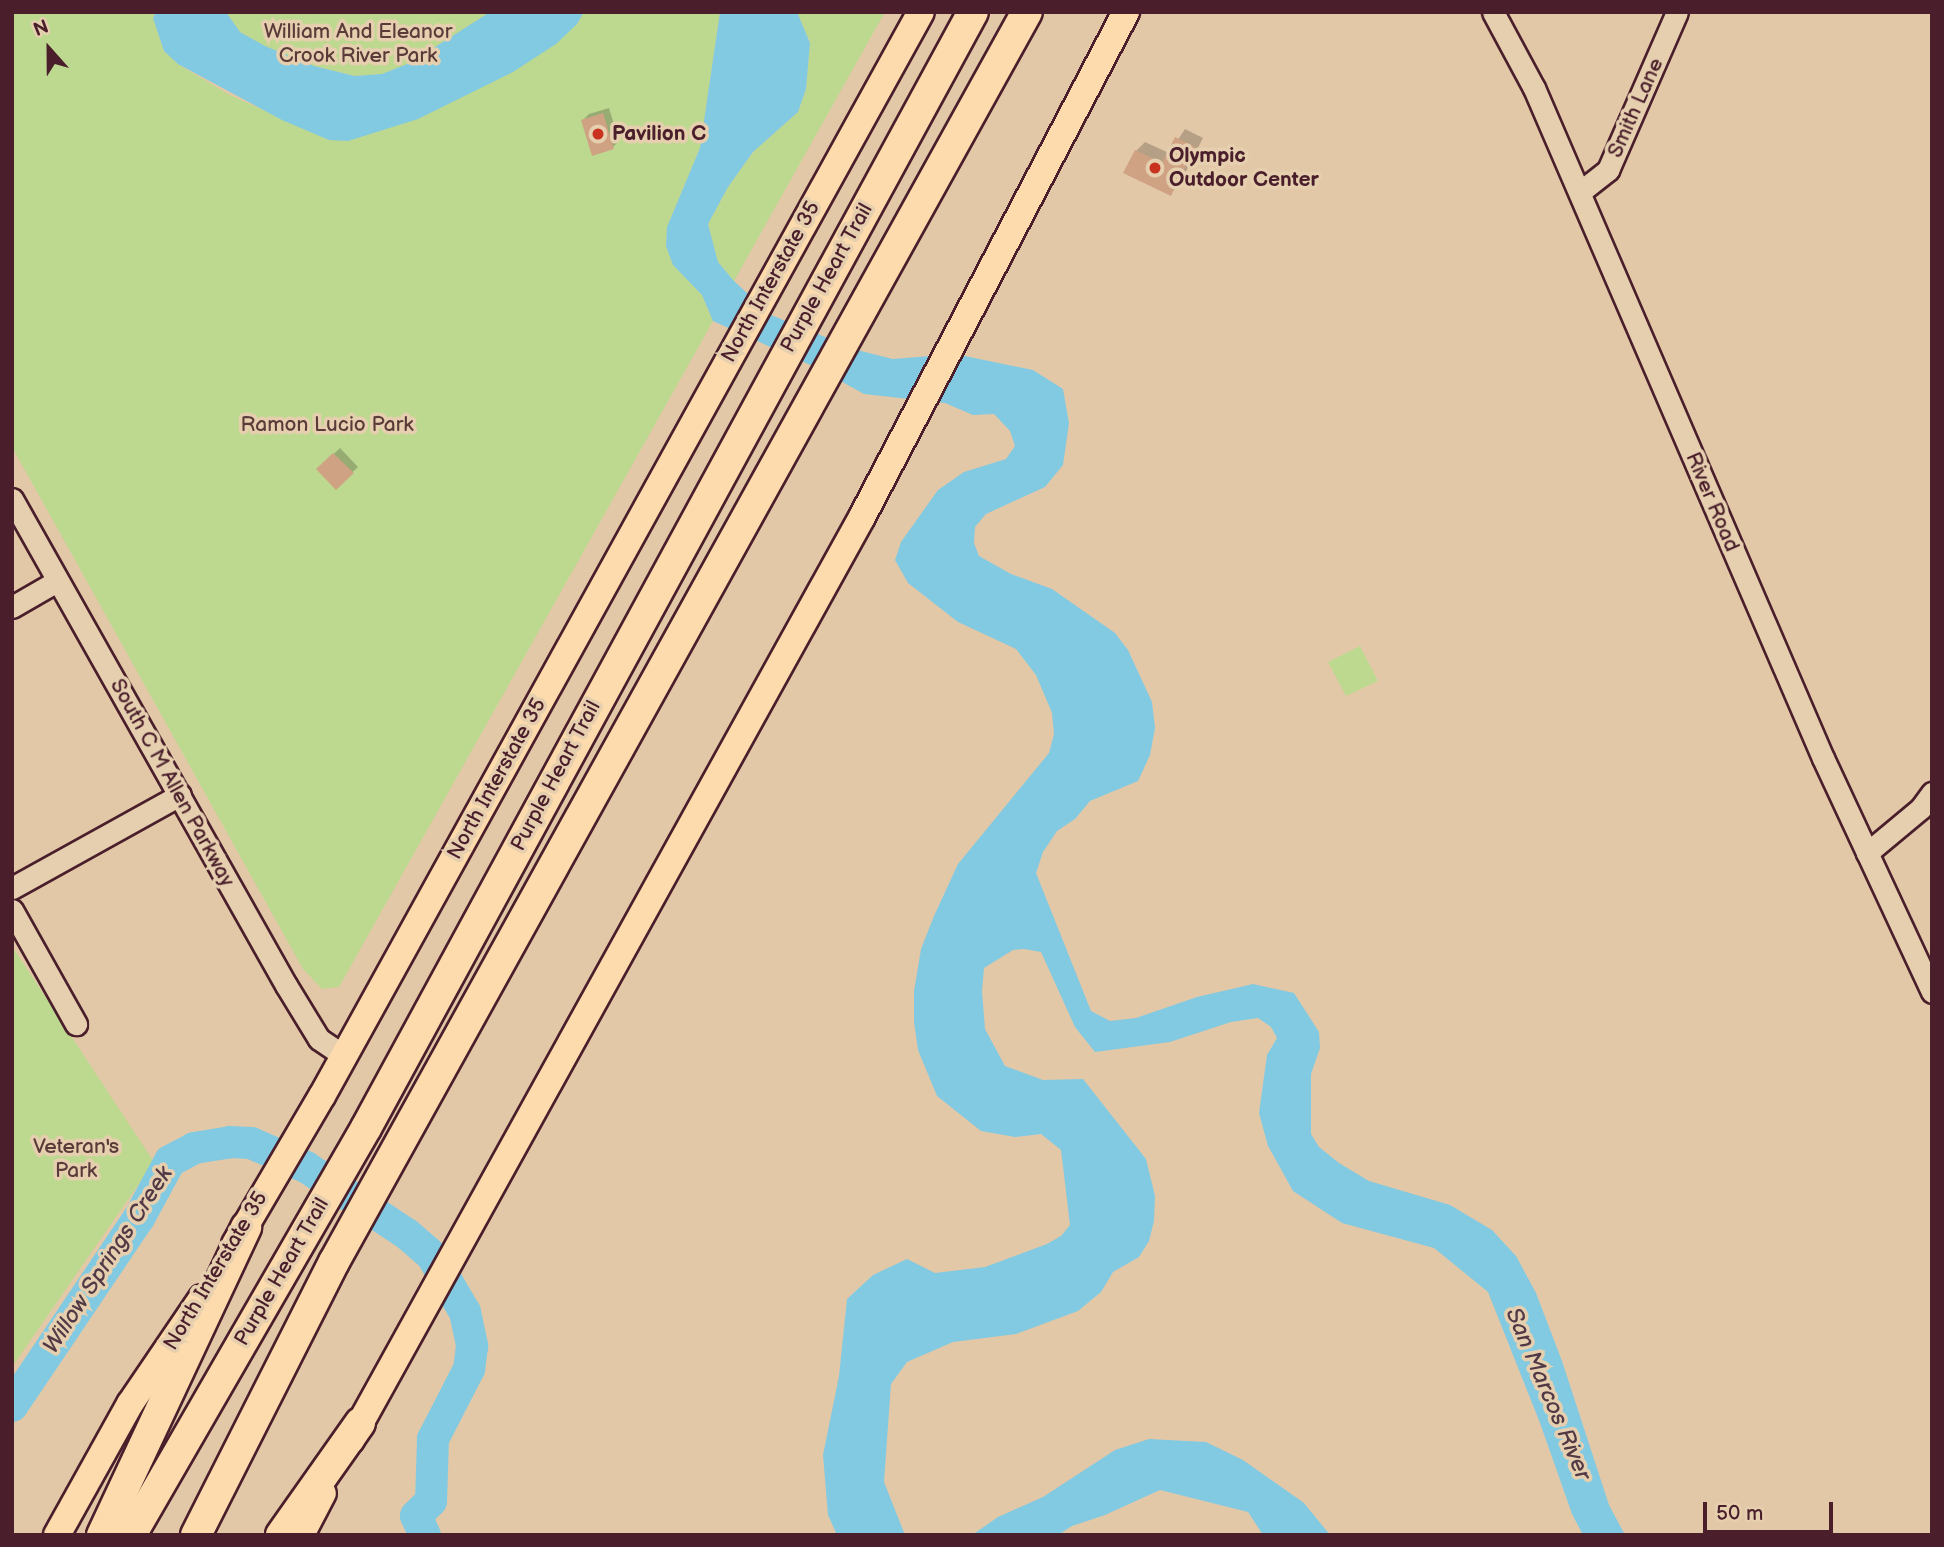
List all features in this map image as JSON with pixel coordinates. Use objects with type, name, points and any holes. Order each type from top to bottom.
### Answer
[{"type":"highway","name":"Purple Heart Trail","points":[[131,1535],[366,1128],[973,12]]},
{"type":"highway","name":"Purple Heart Trail","points":[[196,1535],[334,1262],[1027,12]]},
{"type":"highway","points":[[102,1535],[247,1223]]},
{"type":"highway","points":[[281,1535],[367,1410]]},
{"type":"main road","points":[[301,1535],[456,1248],[862,517],[1126,12]]},
{"type":"main road","name":"North Interstate 35","points":[[57,1535],[130,1404],[169,1349],[322,1096],[920,13]]},
{"type":"street","name":"River Road","points":[[1493,12],[1534,88],[1817,745],[1932,992]]},
{"type":"street","name":"Smith Lane","points":[[1580,192],[1608,170],[1677,12]]},
{"type":"street","name":"South C M Allen Parkway","points":[[12,499],[311,1027],[325,1045],[344,1056]]},
{"type":"street","points":[[12,607],[57,581]]},
{"type":"street","points":[[1867,853],[1921,808],[1932,793]]},
{"type":"street","points":[[12,888],[180,795]]},
{"type":"street","points":[[12,910],[76,1024]]},
{"type":"green space","name":"Ramon Lucio Park","points":[[12,12],[156,12],[153,18],[164,51],[178,64],[228,94],[329,140],[418,119],[464,95],[577,24],[584,12],[720,12],[700,148],[667,227],[666,246],[673,265],[702,295],[713,321],[339,987],[322,989],[303,969],[12,447]]},
{"type":"green space","name":"William And Eleanor Crook River Park","points":[[226,12],[490,12],[410,63],[382,74],[355,76],[314,66],[265,46],[240,32]]},
{"type":"green space","points":[[797,12],[885,12],[734,281],[718,262],[708,224],[728,187],[753,152],[798,112],[806,89],[810,43]]},
{"type":"green space","points":[[1360,646],[1378,681],[1346,696],[1328,662]]},
{"type":"green space","name":"Veteran's Park","points":[[12,946],[154,1162],[12,1367]]},
{"type":"water","points":[[156,12],[226,12],[240,32],[265,46],[314,66],[355,76],[382,74],[410,63],[490,12],[584,12],[577,24],[556,44],[513,72],[418,119],[348,141],[329,140],[282,120],[178,64],[164,51],[153,18]]},
{"type":"water","name":"San Marcos River","points":[[720,12],[797,12],[810,43],[806,89],[798,112],[753,152],[728,187],[708,224],[718,262],[734,281],[771,315],[857,350],[893,359],[955,354],[1033,370],[1063,389],[1069,423],[1063,465],[1045,487],[986,514],[975,527],[974,543],[979,556],[1011,574],[1052,589],[1115,633],[1128,650],[1152,702],[1155,728],[1150,755],[1138,781],[1090,801],[1075,819],[1057,831],[1043,852],[1036,873],[1091,1011],[1110,1021],[1136,1018],[1197,997],[1253,984],[1294,993],[1319,1032],[1320,1048],[1311,1074],[1311,1134],[1319,1147],[1369,1181],[1450,1205],[1492,1230],[1516,1256],[1536,1293],[1562,1361],[1609,1505],[1625,1535],[1583,1535],[1572,1514],[1540,1423],[1488,1292],[1434,1248],[1342,1223],[1293,1191],[1268,1146],[1259,1113],[1267,1055],[1277,1038],[1271,1027],[1258,1018],[1231,1022],[1170,1042],[1095,1052],[1075,1027],[1041,952],[1024,949],[1013,950],[984,968],[982,991],[985,1029],[1005,1066],[1043,1080],[1083,1079],[1146,1159],[1155,1196],[1154,1221],[1149,1241],[1139,1257],[1113,1272],[1101,1292],[1078,1311],[1016,1334],[953,1342],[907,1362],[891,1384],[884,1482],[905,1535],[837,1535],[828,1515],[823,1455],[839,1376],[847,1299],[873,1275],[907,1259],[935,1273],[985,1267],[1047,1244],[1061,1236],[1070,1225],[1061,1150],[1041,1134],[1015,1137],[981,1131],[937,1096],[918,1050],[914,1022],[914,991],[921,949],[958,864],[1049,753],[1054,734],[1052,713],[1036,675],[1016,649],[958,622],[908,583],[895,560],[901,542],[938,490],[964,472],[1006,459],[1015,446],[1010,431],[994,414],[973,415],[945,403],[864,394],[817,368],[713,321],[702,295],[673,265],[666,246],[667,227],[700,148]]},
{"type":"water","points":[[1149,1439],[1206,1442],[1243,1460],[1304,1503],[1330,1535],[1263,1535],[1248,1512],[1160,1490],[1105,1515],[1072,1526],[1058,1535],[972,1535],[998,1517],[1043,1497],[1115,1450]]},
{"type":"building","name":"Pavilion C","points":[[603,113],[614,149],[592,156],[581,120]]},
{"type":"building","name":"Olympic Outdoor Center","points":[[1175,137],[1195,147],[1171,196],[1123,173],[1135,150],[1162,163]]},
{"type":"building","points":[[333,453],[354,473],[336,490],[316,469]]},
{"type":"waterway","name":"Willow Springs Creek","points":[[12,1406],[139,1218],[170,1161],[194,1148],[230,1142],[251,1143],[306,1167],[407,1234],[432,1256],[465,1312],[472,1346],[469,1369],[433,1439],[431,1501],[416,1516],[425,1535]]},
{"type":"place","name":"Pavilion C","points":[[598,134]]},
{"type":"place","name":"Olympic Outdoor Center","points":[[1155,168]]}]
